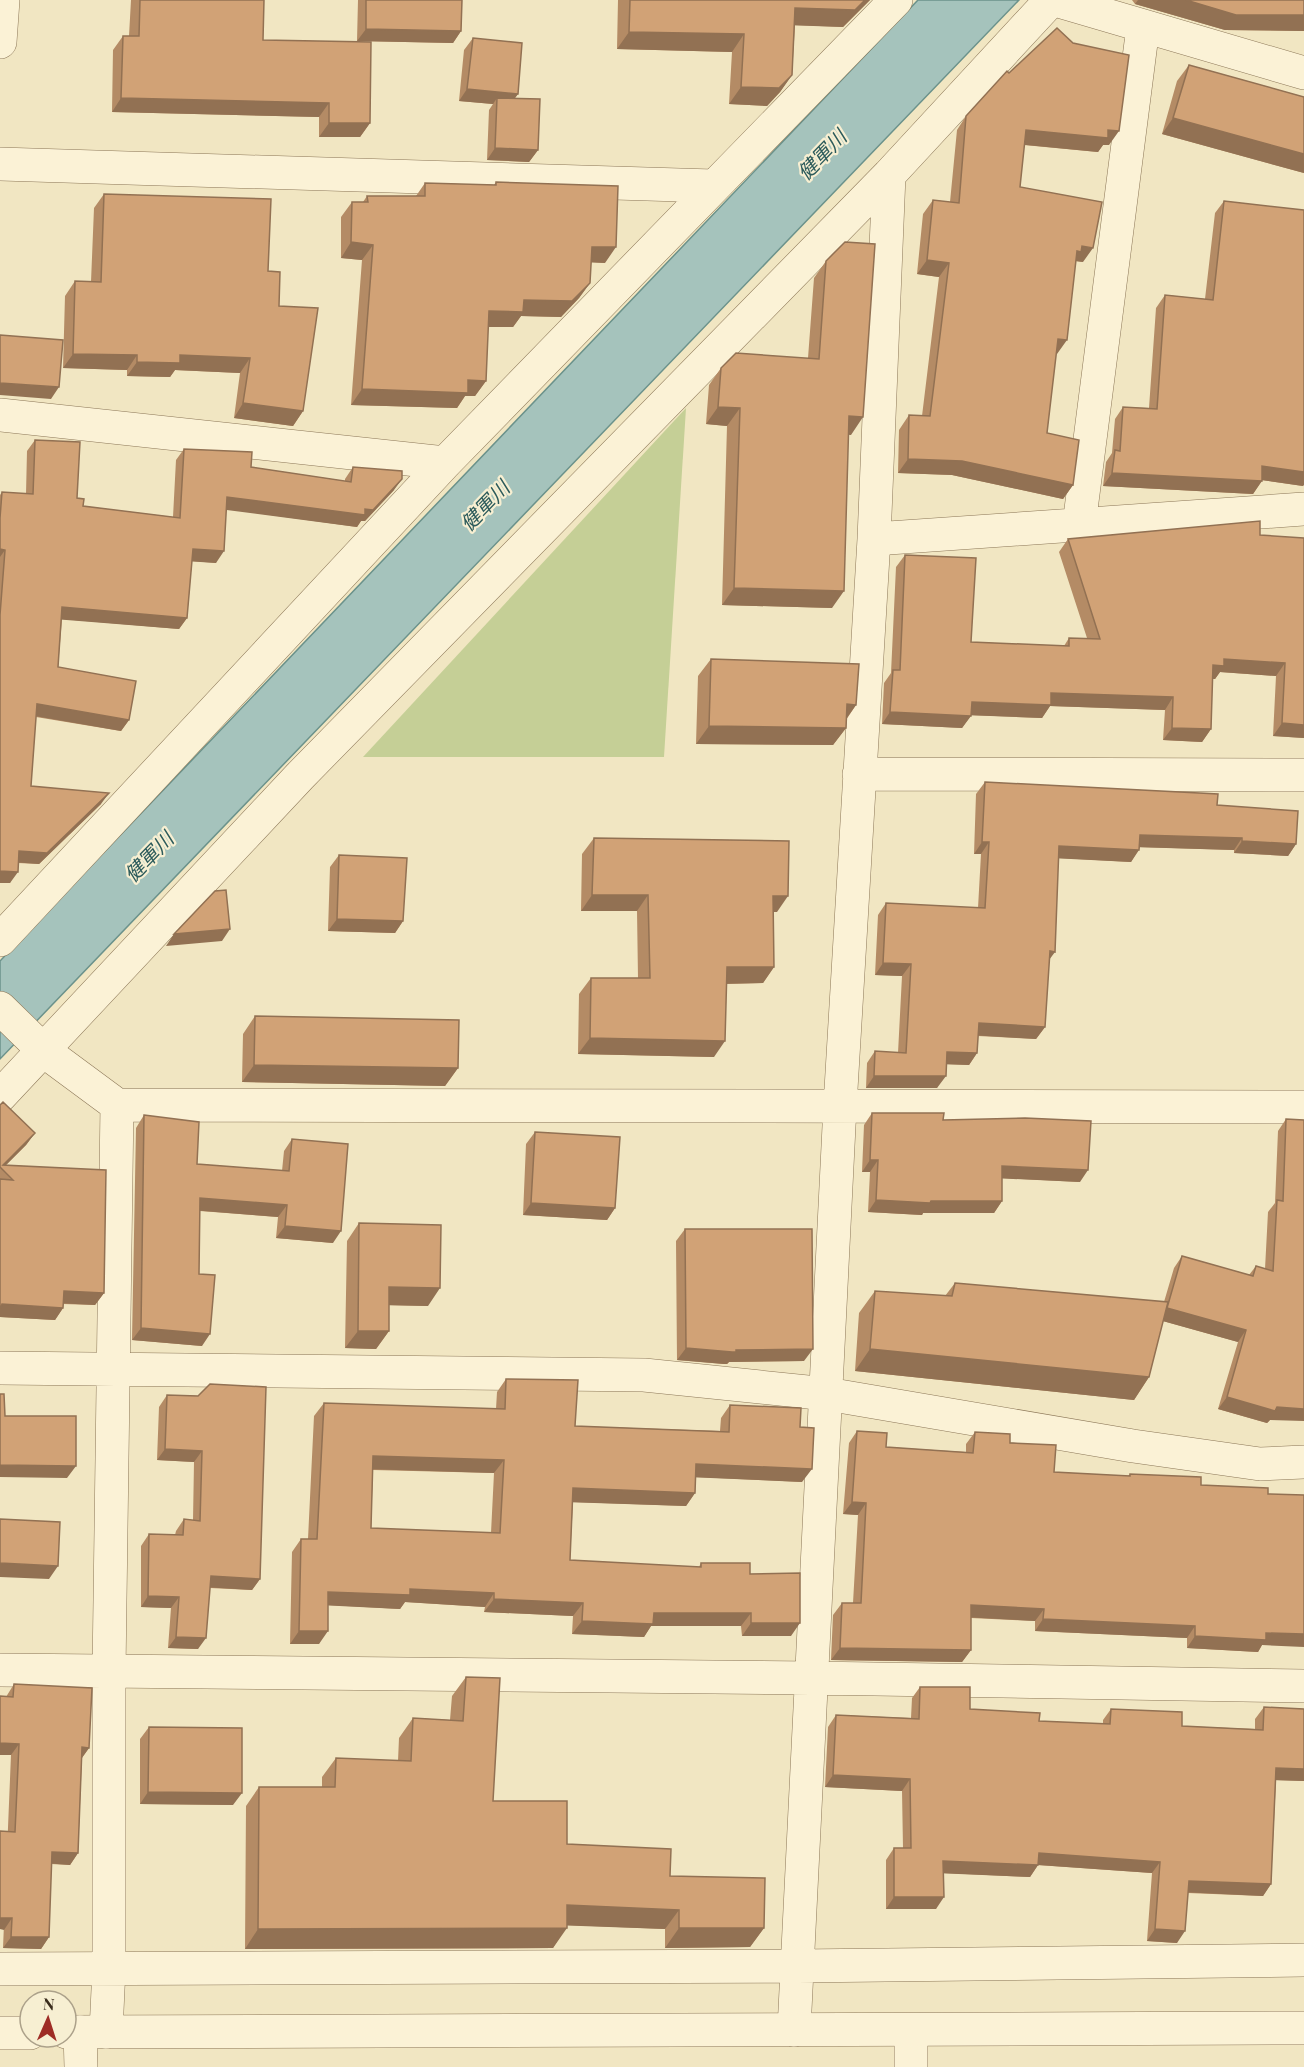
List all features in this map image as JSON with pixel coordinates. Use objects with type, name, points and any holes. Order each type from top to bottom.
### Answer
[{"type":"street","points":[[0,42],[3,0]]},
{"type":"street","points":[[0,940],[445,463],[896,0]]},
{"type":"street","points":[[0,1096],[300,776],[889,175],[1053,0],[1304,73]]},
{"type":"street","points":[[1079,525],[1143,27]]},
{"type":"street","points":[[0,164],[713,186]]},
{"type":"street","points":[[794,2030],[840,1106],[874,539],[889,175]]},
{"type":"street","points":[[0,415],[445,463]]},
{"type":"street","points":[[874,539],[1304,509]]},
{"type":"street","points":[[859,774],[1304,775]]},
{"type":"street","points":[[0,1008],[44,1051],[117,1105],[1304,1107]]},
{"type":"street","points":[[81,2067],[84,2032],[109,1968],[109,1671],[117,1105]]},
{"type":"street","points":[[0,1368],[644,1375],[827,1394],[1133,1446],[1260,1464],[1304,1462]]},
{"type":"street","points":[[0,1670],[811,1678],[1304,1686]]},
{"type":"street","points":[[0,1969],[798,1966],[1304,1960]]},
{"type":"street","points":[[84,2032],[1304,2028]]},
{"type":"street","points":[[911,2030],[911,2067]]},
{"type":"street","points":[[0,2033],[18,2032]]},
{"type":"green space","points":[[686,408],[664,757],[363,757]]},
{"type":"water","name":"健軍川","points":[[918,0],[1019,0],[0,1059],[0,961]]},
{"type":"building","points":[[140,0],[264,0],[263,40],[371,42],[370,123],[329,123],[329,103],[121,98],[123,36],[139,36]]},
{"type":"building","points":[[366,0],[462,0],[461,31],[366,29]]},
{"type":"building","points":[[630,0],[865,0],[855,10],[795,8],[792,75],[779,88],[741,87],[744,34],[629,32]]},
{"type":"building","points":[[1186,0],[1304,0],[1304,15],[1236,15]]},
{"type":"building","points":[[1057,28],[1073,43],[1129,55],[1119,131],[1108,130],[1108,138],[1026,130],[1020,187],[1102,202],[1093,248],[1082,246],[1081,252],[1077,251],[1067,340],[1058,339],[1047,433],[1079,440],[1073,485],[962,461],[908,459],[909,415],[930,416],[949,263],[927,260],[933,200],[959,203],[966,116],[1007,71],[1009,73]]},
{"type":"building","points":[[473,38],[522,43],[518,94],[467,89]]},
{"type":"building","points":[[1189,65],[1304,97],[1304,154],[1173,118]]},
{"type":"building","points":[[497,98],[540,99],[538,150],[495,148]]},
{"type":"building","points":[[496,182],[618,186],[616,247],[592,247],[590,283],[572,301],[524,300],[523,312],[489,311],[486,381],[468,380],[468,393],[362,389],[373,245],[351,242],[352,202],[368,202],[367,196],[425,196],[425,183],[496,185]]},
{"type":"building","points":[[104,194],[271,199],[268,271],[280,272],[279,306],[318,308],[303,411],[243,403],[250,358],[180,355],[180,363],[137,362],[137,355],[73,354],[75,281],[101,282]]},
{"type":"building","points":[[1224,201],[1304,210],[1304,472],[1262,466],[1262,481],[1112,473],[1115,450],[1120,451],[1123,407],[1157,409],[1165,295],[1213,300]]},
{"type":"building","points":[[845,242],[875,244],[863,417],[849,416],[844,591],[734,588],[740,408],[718,407],[721,368],[736,353],[819,359],[826,261]]},
{"type":"building","points":[[0,335],[63,340],[59,387],[0,383]]},
{"type":"building","points":[[35,440],[80,442],[77,498],[84,499],[83,506],[180,518],[184,449],[252,452],[251,467],[351,482],[353,467],[402,471],[402,479],[373,510],[365,509],[365,515],[227,497],[224,551],[193,549],[187,618],[62,607],[58,667],[136,681],[129,720],[37,704],[31,786],[109,793],[47,853],[19,851],[18,872],[0,871],[0,615],[5,550],[0,549],[2,492],[33,494]]},
{"type":"building","points":[[1260,521],[1260,535],[1304,538],[1304,725],[1282,723],[1285,663],[1224,659],[1224,666],[1213,665],[1211,729],[1172,728],[1173,697],[1051,693],[1051,705],[972,702],[971,716],[890,712],[893,670],[900,670],[905,555],[976,558],[971,642],[1069,646],[1069,638],[1100,639],[1068,539]]},
{"type":"building","points":[[711,659],[859,664],[856,705],[847,704],[846,728],[709,726]]},
{"type":"building","points":[[985,782],[1218,794],[1217,805],[1298,811],[1296,844],[1242,841],[1242,838],[1140,835],[1139,850],[1059,846],[1055,952],[1050,951],[1045,1027],[979,1023],[977,1053],[947,1052],[946,1076],[874,1076],[875,1051],[906,1053],[911,964],[883,963],[886,903],[985,908],[989,842],[982,842]]},
{"type":"building","points":[[594,838],[789,841],[788,896],[773,896],[774,967],[727,967],[725,1041],[590,1038],[591,978],[650,978],[648,895],[592,895]]},
{"type":"building","points":[[339,855],[407,858],[403,921],[337,919]]},
{"type":"building","points":[[226,890],[230,929],[174,934],[215,891]]},
{"type":"building","points":[[255,1016],[459,1020],[458,1068],[254,1065]]},
{"type":"building","points":[[3,1102],[35,1133],[3,1165],[106,1170],[104,1293],[64,1291],[63,1308],[2,1304],[0,1308],[0,1179],[13,1180],[0,1167],[0,1105]]},
{"type":"building","points":[[872,1113],[944,1113],[943,1120],[1025,1118],[1091,1121],[1088,1170],[1002,1166],[1002,1201],[931,1201],[930,1203],[876,1200],[878,1160],[870,1160]]},
{"type":"building","points":[[144,1115],[199,1122],[197,1164],[289,1171],[292,1139],[348,1144],[341,1231],[285,1226],[287,1205],[200,1198],[199,1274],[215,1275],[210,1334],[141,1328]]},
{"type":"building","points":[[1286,1119],[1304,1120],[1304,1409],[1277,1407],[1275,1411],[1227,1397],[1246,1330],[1167,1308],[1182,1256],[1253,1276],[1256,1266],[1273,1271],[1277,1200],[1283,1201]]},
{"type":"building","points":[[535,1132],[620,1137],[615,1208],[531,1203]]},
{"type":"building","points":[[359,1223],[441,1225],[440,1288],[389,1287],[389,1331],[358,1331]]},
{"type":"building","points":[[685,1229],[812,1229],[813,1349],[736,1350],[732,1352],[686,1348]]},
{"type":"building","points":[[955,1283],[1168,1302],[1149,1377],[870,1349],[875,1291],[952,1296]]},
{"type":"building","points":[[506,1379],[578,1380],[575,1426],[729,1432],[730,1405],[801,1408],[800,1427],[814,1428],[812,1469],[696,1464],[695,1493],[573,1488],[570,1560],[701,1567],[701,1563],[750,1563],[750,1574],[800,1573],[800,1623],[751,1623],[751,1613],[654,1613],[653,1624],[582,1621],[583,1603],[494,1599],[494,1593],[410,1589],[410,1595],[328,1592],[328,1631],[299,1631],[301,1539],[317,1539],[324,1403],[505,1409]],"holes":[[[373,1456],[504,1460],[500,1533],[371,1528]]]},
{"type":"building","points":[[210,1384],[266,1387],[260,1579],[211,1576],[206,1638],[176,1637],[179,1597],[148,1596],[149,1534],[183,1535],[184,1519],[200,1521],[202,1451],[165,1449],[167,1395],[198,1396]]},
{"type":"building","points":[[0,1394],[4,1394],[5,1416],[76,1416],[76,1466],[0,1465]]},
{"type":"building","points":[[857,1431],[887,1433],[886,1447],[973,1453],[975,1432],[1010,1434],[1010,1443],[1056,1445],[1054,1472],[1201,1477],[1201,1485],[1268,1488],[1268,1494],[1304,1495],[1304,1634],[1266,1633],[1266,1640],[1195,1636],[1195,1626],[1043,1619],[1044,1609],[971,1605],[971,1650],[840,1648],[842,1603],[861,1603],[866,1503],[852,1502]]},
{"type":"building","points":[[0,1519],[60,1522],[58,1566],[0,1563]]},
{"type":"building","points":[[466,1677],[500,1678],[493,1801],[567,1801],[567,1844],[671,1849],[670,1876],[765,1878],[764,1928],[679,1928],[679,1910],[567,1905],[567,1928],[258,1929],[259,1787],[335,1787],[336,1758],[411,1761],[413,1718],[463,1721]]},
{"type":"building","points":[[14,1684],[92,1688],[89,1748],[82,1747],[78,1853],[52,1852],[49,1937],[11,1937],[12,1918],[0,1918],[0,1831],[15,1832],[19,1744],[0,1743],[0,1696],[13,1697]]},
{"type":"building","points":[[920,1687],[970,1687],[970,1709],[1040,1713],[1039,1721],[1110,1724],[1111,1709],[1182,1712],[1182,1726],[1263,1730],[1264,1707],[1304,1709],[1304,1769],[1276,1768],[1271,1884],[1189,1881],[1185,1931],[1155,1929],[1160,1862],[1039,1853],[1038,1865],[943,1861],[944,1897],[894,1897],[894,1848],[911,1848],[910,1779],[833,1775],[836,1715],[919,1719]]},
{"type":"building","points":[[149,1727],[242,1728],[242,1793],[148,1792]]}]
